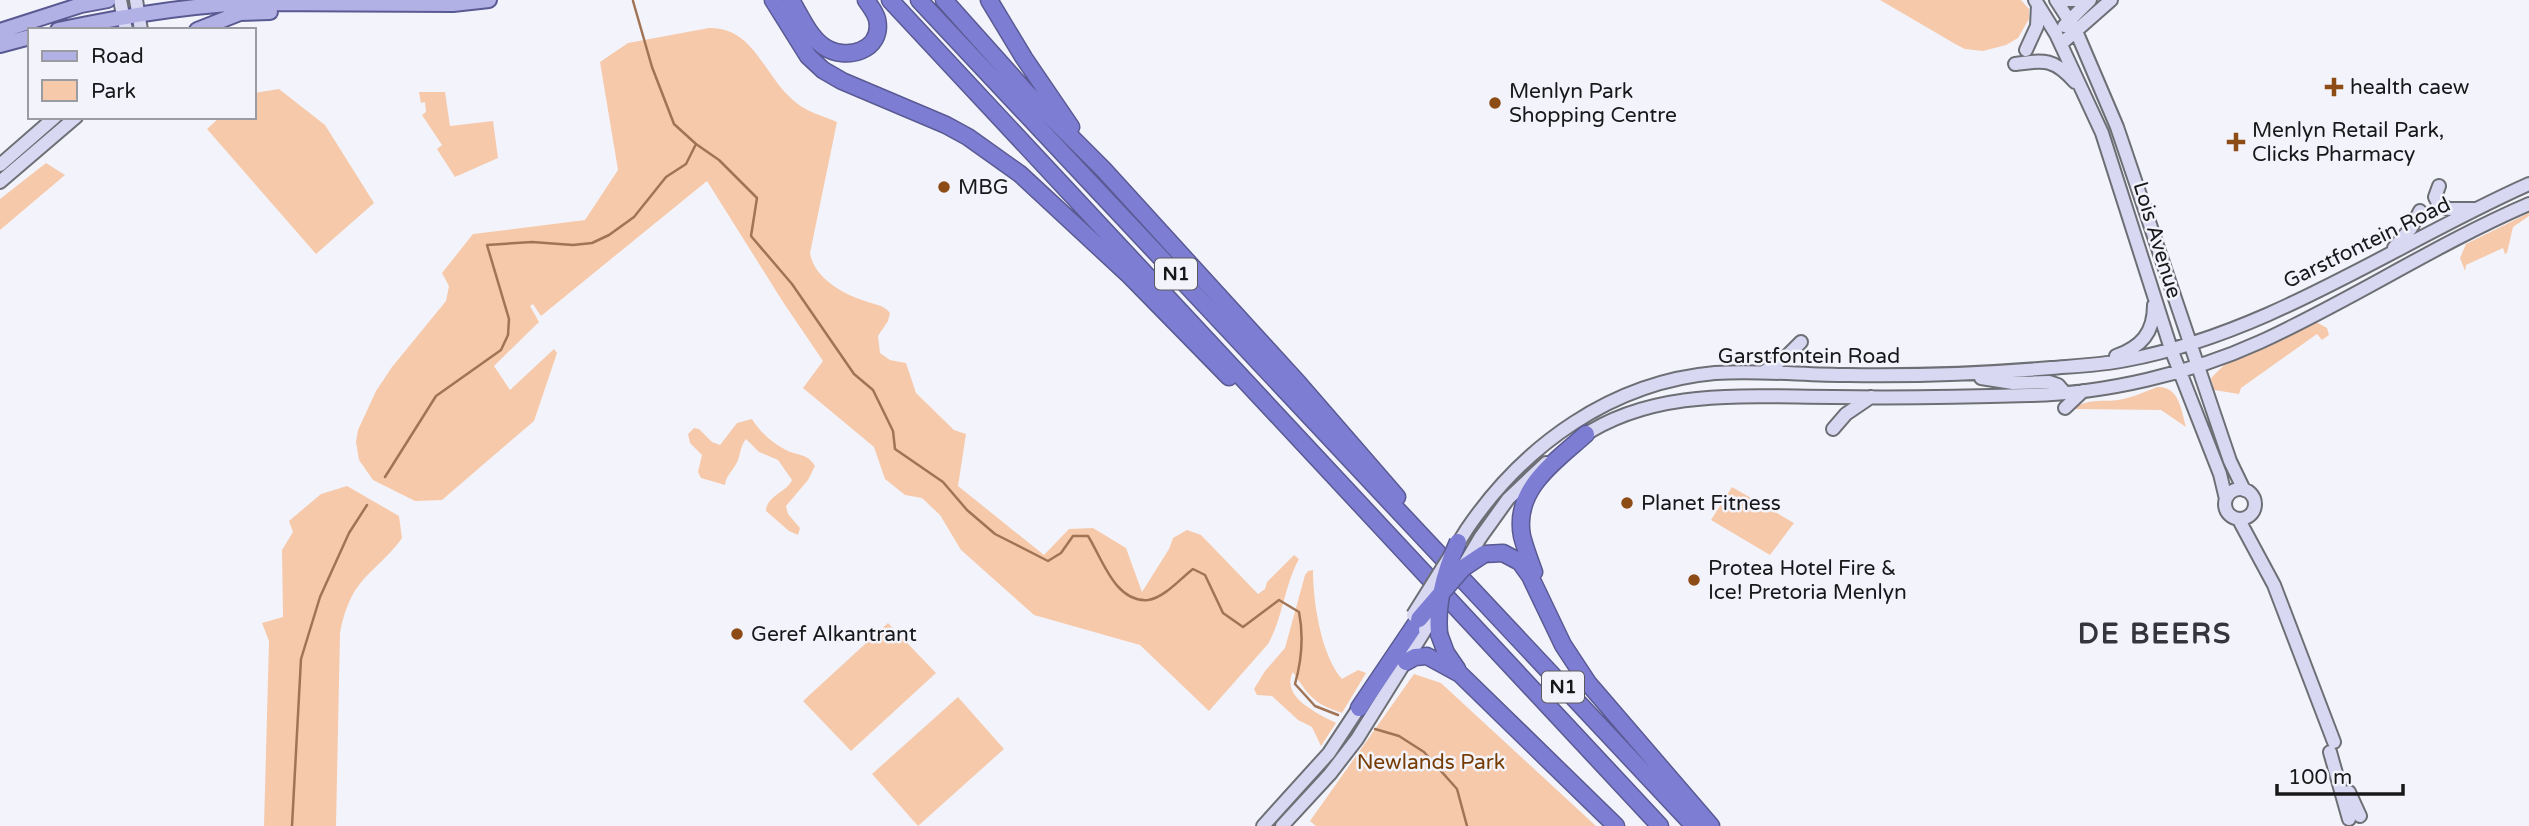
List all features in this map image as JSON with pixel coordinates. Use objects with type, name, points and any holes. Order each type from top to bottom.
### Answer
[{"type":"highway","points":[[773,0],[808,56],[823,70],[842,81],[946,125],[968,137],[1020,174],[1129,276],[1246,395],[1300,438]]},
{"type":"highway","points":[[791,0],[822,46],[849,55],[861,51],[876,36],[877,19],[866,0]]},
{"type":"highway","name":"N1","points":[[890,0],[1660,826]]},
{"type":"highway","name":"N1","points":[[919,0],[1694,826]]},
{"type":"highway","points":[[944,0],[1028,94],[1103,169],[1365,458],[1407,509],[1432,548]]},
{"type":"highway","points":[[989,0],[1024,58],[1103,169]]},
{"type":"highway","points":[[1552,622],[1522,534],[1523,506],[1539,477],[1586,434]]},
{"type":"highway","points":[[1424,624],[1441,591],[1463,535]]},
{"type":"highway","points":[[1359,708],[1438,608],[1441,591],[1482,546],[1503,553],[1520,562],[1530,576],[1563,645],[1588,683],[1711,826]]},
{"type":"highway","points":[[1424,624],[1460,674],[1616,826]]},
{"type":"highway","points":[[1406,662],[1421,655],[1427,656],[1460,674]]},
{"type":"main road","points":[[0,31],[81,5],[108,0]]},
{"type":"main road","points":[[120,0],[131,15]]},
{"type":"main road","points":[[81,28],[131,15],[242,3],[453,4],[489,0]]},
{"type":"main road","name":"Lois Avenue","points":[[2056,0],[2073,26],[2117,127],[2230,461],[2244,490]]},
{"type":"main road","points":[[2068,0],[2080,0]]},
{"type":"main road","points":[[2073,26],[2090,0]]},
{"type":"main road","points":[[2058,39],[2111,0]]},
{"type":"main road","points":[[2025,50],[2036,31],[2037,3]]},
{"type":"main road","name":"Lois Avenue","points":[[2037,3],[2086,96],[2114,166],[2171,349],[2220,474],[2226,499]]},
{"type":"main road","points":[[202,28],[240,13],[341,8],[355,4]]},
{"type":"main road","points":[[0,46],[28,38]]},
{"type":"main road","points":[[2015,64],[2041,61],[2054,63],[2065,71],[2086,96]]},
{"type":"main road","points":[[0,165],[53,119]]},
{"type":"main road","points":[[0,182],[74,119]]},
{"type":"main road","name":"Garstfontein Road","points":[[1282,826],[1330,774],[1357,739],[1406,662],[1463,535],[1516,470],[1569,425],[1598,407],[1632,392],[1712,373],[1967,375],[2126,360],[2171,349],[2254,320],[2529,184]]},
{"type":"main road","points":[[2439,186],[2435,197],[2439,205],[2449,209],[2477,209]]},
{"type":"main road","name":"Garstfontein Road","points":[[1482,546],[1508,499],[1531,475],[1586,434],[1642,409],[1722,396],[2029,396],[2083,391],[2179,370],[2259,342],[2448,242],[2529,204]]},
{"type":"main road","points":[[2389,254],[2411,228],[2420,211]]},
{"type":"main road","points":[[2096,364],[2128,352],[2146,338],[2153,322],[2154,294]]},
{"type":"main road","points":[[1763,372],[1787,356],[1801,342]]},
{"type":"main road","points":[[1967,375],[2004,382],[2049,382],[2058,385],[2064,392]]},
{"type":"main road","points":[[2065,408],[2083,391]]},
{"type":"main road","points":[[1833,429],[1846,414],[1871,397]]},
{"type":"main road","points":[[2235,490],[2244,490],[2251,494],[2255,502],[2245,517],[2232,517],[2226,512],[2226,499],[2235,490]]},
{"type":"main road","points":[[2245,517],[2262,554],[2295,643],[2297,660],[2311,705],[2333,748],[2355,822]]},
{"type":"main road","points":[[1438,608],[1463,568]]},
{"type":"main road","points":[[1263,826],[1313,771],[1359,708]]},
{"type":"green space","points":[[1880,0],[2021,0],[2029,9],[2029,19],[2018,38],[2006,45],[1983,51],[1965,49]]},
{"type":"green space","points":[[709,28],[737,35],[748,44],[797,104],[837,122],[810,253],[817,270],[831,284],[856,298],[882,306],[890,313],[878,336],[880,353],[890,360],[906,363],[916,393],[954,430],[966,434],[958,486],[1044,555],[1069,529],[1093,528],[1126,548],[1142,592],[1173,538],[1187,530],[1201,535],[1258,594],[1294,555],[1299,559],[1268,644],[1209,711],[1140,645],[1034,615],[961,550],[940,515],[922,498],[905,495],[885,479],[874,447],[803,388],[823,361],[707,181],[541,316],[533,304],[530,306],[539,322],[494,366],[510,390],[554,349],[557,353],[534,421],[442,500],[415,501],[373,480],[359,460],[356,442],[358,430],[376,391],[392,367],[446,301],[449,286],[442,273],[473,234],[585,220],[618,170],[600,62],[628,43]]},
{"type":"green space","points":[[279,89],[325,125],[374,203],[316,254],[207,129],[218,119],[256,119],[256,93]]},
{"type":"green space","points":[[419,92],[445,92],[450,126],[493,121],[498,158],[455,177],[437,149],[442,145],[422,115],[426,112],[425,102],[421,103]]},
{"type":"green space","points":[[46,163],[65,175],[0,230],[0,199]]},
{"type":"green space","points":[[2529,213],[2529,216],[2513,227],[2507,253],[2505,254],[2503,248],[2466,265],[2465,271],[2460,258],[2466,244]]},
{"type":"green space","points":[[2312,323],[2327,328],[2329,335],[2322,340],[2317,334],[2241,388],[2239,394],[2214,390],[2211,378],[2224,365]]},
{"type":"green space","points":[[2157,387],[2175,394],[2186,427],[2161,410],[2074,409],[2090,402],[2128,398]]},
{"type":"green space","points":[[752,419],[771,441],[805,457],[815,466],[808,480],[786,506],[788,514],[800,528],[798,535],[789,531],[766,511],[770,501],[792,480],[778,460],[759,452],[746,439],[725,485],[701,478],[698,472],[702,455],[690,443],[688,434],[694,428],[720,445],[737,423]]},
{"type":"green space","points":[[347,486],[399,516],[402,538],[355,590],[341,627],[336,826],[264,826],[269,641],[262,623],[283,617],[282,550],[293,532],[289,521],[321,494]]},
{"type":"green space","points":[[1732,487],[1794,523],[1770,555],[1711,520]]},
{"type":"green space","points":[[1313,570],[1320,628],[1335,669],[1342,679],[1358,670],[1366,673],[1342,713],[1313,698],[1293,672],[1290,681],[1296,697],[1311,710],[1336,723],[1321,746],[1312,727],[1298,720],[1272,696],[1257,695],[1254,689],[1285,648],[1305,575]]},
{"type":"green space","points":[[888,623],[936,673],[851,751],[803,701]]},
{"type":"green space","name":"Newlands Park","points":[[1414,674],[1441,683],[1596,826],[1316,826],[1310,821]]},
{"type":"green space","points":[[958,697],[1004,749],[918,826],[872,774]]},
{"type":"waterway","points":[[385,477],[436,396],[501,350],[508,335],[509,319],[487,245],[532,242],[573,245],[592,243],[609,235],[634,217],[666,177],[686,164],[696,144],[674,124],[652,67],[633,1]]},
{"type":"waterway","points":[[696,144],[719,160],[757,198],[751,236],[792,284],[854,374],[873,390],[893,431],[895,449],[943,482],[967,510],[995,534],[1048,561],[1061,553],[1073,536],[1088,536],[1118,587],[1137,599],[1148,600],[1160,596],[1193,569],[1205,575],[1223,613],[1243,627],[1279,600],[1299,612],[1302,648],[1295,684],[1315,706],[1338,715]]},
{"type":"waterway","points":[[292,826],[301,659],[320,597],[349,533],[367,505]]},
{"type":"waterway","points":[[1375,729],[1399,736],[1424,752],[1457,789],[1467,826]]},
{"type":"place","name":"health caew","points":[[2334,87]]},
{"type":"place","name":"Menlyn Park Shopping Centre","points":[[1495,103]]},
{"type":"place","name":"Menlyn Retail Park, Clicks Pharmacy","points":[[2236,142]]},
{"type":"place","name":"MBG","points":[[944,187]]},
{"type":"place","name":"Planet Fitness","points":[[1627,503]]},
{"type":"place","name":"Protea Hotel Fire & Ice! Pretoria Menlyn","points":[[1694,580]]},
{"type":"place","name":"Geref Alkantrant","points":[[737,634]]},
{"type":"district","name":"DE BEERS","points":[[2155,634]]}]
